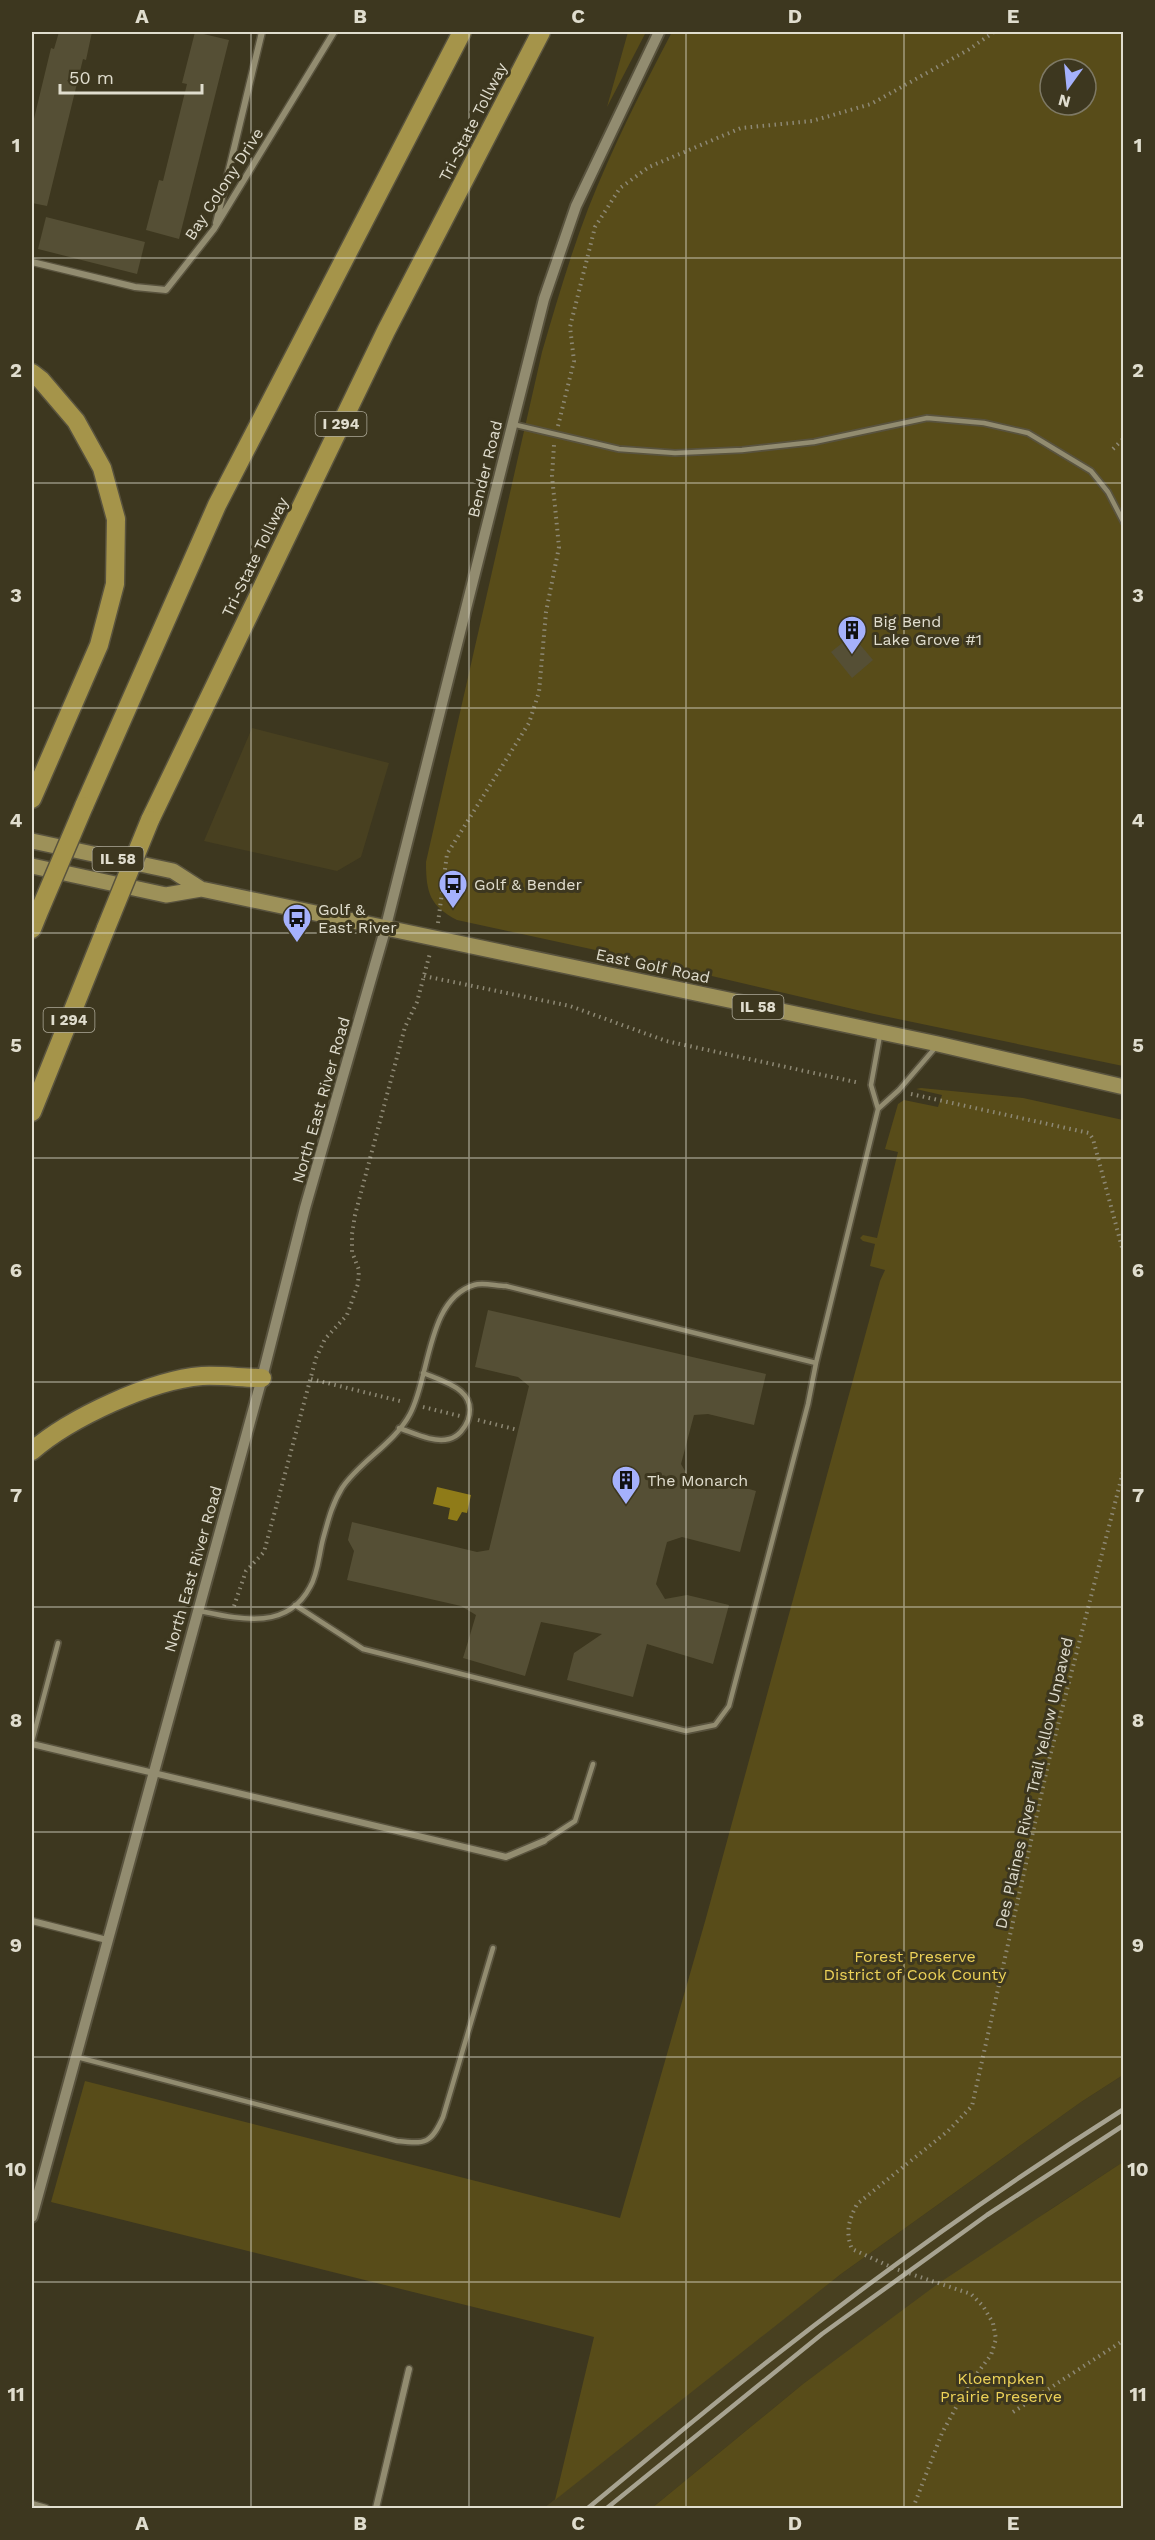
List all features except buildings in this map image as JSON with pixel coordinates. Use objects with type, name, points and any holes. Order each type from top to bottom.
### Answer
[{"type":"highway","points":[[35,921],[217,505],[462,32]]},
{"type":"highway","name":"Tri-State Tollway","points":[[32,1112],[150,820],[386,332],[541,32]]},
{"type":"highway","points":[[32,373],[41,380],[76,421],[102,468],[116,519],[116,584],[99,645],[32,799]]},
{"type":"highway","points":[[32,1451],[44,1441],[95,1412],[154,1386],[202,1376],[262,1378]]},
{"type":"main road","name":"IL 58","points":[[32,841],[173,871],[201,889],[385,930]]},
{"type":"main road","name":"IL 58","points":[[32,866],[166,895],[201,889]]},
{"type":"main road","name":"East Golf Road","points":[[385,930],[938,1044],[1124,1087]]},
{"type":"street","points":[[214,229],[262,32]]},
{"type":"street","name":"Bay Colony Drive","points":[[32,262],[135,287],[166,290],[214,229],[334,32]]},
{"type":"street","name":"Bender Road","points":[[385,930],[544,299],[576,206],[658,32]]},
{"type":"street","name":"North East River Road","points":[[32,2217],[262,1378],[305,1208],[385,930]]},
{"type":"street","points":[[32,1742],[152,1773],[506,1857],[544,1841]]},
{"type":"street","points":[[32,1921],[107,1940]]},
{"type":"street","points":[[376,2508],[409,2369]]},
{"type":"street","points":[[32,2504],[46,2508]]},
{"type":"lane","points":[[513,424],[619,449],[675,453],[742,450],[814,442],[927,418],[984,423],[1028,433],[1091,471],[1108,492],[1124,523]]},
{"type":"lane","points":[[295,1605],[363,1649],[686,1731],[715,1725],[729,1706],[808,1404],[878,1109],[871,1085],[880,1032]]},
{"type":"lane","points":[[878,1109],[899,1090],[938,1044]]},
{"type":"lane","points":[[197,1610],[257,1620],[279,1616],[295,1605],[310,1587],[330,1512],[343,1487],[410,1414],[442,1313],[456,1294],[476,1284],[506,1286],[816,1364]]},
{"type":"lane","points":[[399,1428],[436,1439],[450,1439],[460,1434],[467,1424],[470,1401],[463,1392],[423,1373]]},
{"type":"lane","points":[[32,1742],[58,1643]]},
{"type":"lane","points":[[544,1841],[575,1821],[593,1764]]},
{"type":"lane","points":[[76,2057],[397,2141],[418,2144],[429,2141],[436,2133],[443,2117],[493,1948]]},
{"type":"path","points":[[558,423],[574,361],[570,327],[595,227],[620,188],[649,167],[741,128],[812,121],[871,104],[968,50],[994,32]]},
{"type":"path","points":[[1113,449],[1124,438]]},
{"type":"path","points":[[441,912],[447,854],[528,723],[539,692],[546,612],[559,547],[552,476],[554,444]]},
{"type":"path","points":[[239,1592],[246,1571],[264,1552],[316,1358],[325,1339],[347,1315],[358,1284],[358,1270],[352,1243],[355,1215],[405,1027],[417,1002],[424,976],[570,1006],[666,1041],[852,1081]]},
{"type":"path","points":[[907,1093],[1089,1133],[1093,1138],[1124,1255]]},
{"type":"path","name":"Des Plaines River Trail Yellow Unpaved","points":[[913,2508],[942,2433],[969,2384],[991,2355],[996,2339],[993,2323],[983,2306],[971,2294],[866,2257],[852,2249],[848,2239],[848,2220],[857,2204],[948,2131],[972,2106],[1049,1760],[1124,1468]]},
{"type":"path","points":[[1013,2412],[1124,2340]]},
{"type":"shaded area","points":[[252,728],[389,763],[361,857],[337,871],[204,841]]},
{"type":"shaded area","points":[[437,1487],[471,1495],[467,1513],[462,1512],[457,1521],[448,1519],[450,1508],[433,1504]]},
{"type":"shaded area","points":[[1123,2075],[1123,2162],[1051,2209],[803,2384],[652,2508],[544,2508],[841,2274],[1081,2102]]},
{"type":"green space","points":[[628,32],[646,32],[607,107]]},
{"type":"green space","points":[[672,32],[1123,32],[1123,1066],[874,1014],[457,920],[435,904],[431,897],[427,882],[426,862],[542,352],[569,262],[588,209],[639,97]]},
{"type":"green space","name":"Forest Preserve District of Cook County","points":[[916,1089],[1023,1098],[1123,1120],[1123,2075],[1081,2102],[841,2274],[555,2500],[594,2337],[51,2202],[85,2081],[620,2218],[706,1918],[880,1281],[885,1270],[870,1266],[875,1244],[860,1238],[863,1235],[877,1238],[898,1152],[885,1149],[898,1104],[904,1100],[938,1107],[942,1095]]},
{"type":"green space","name":"Kloempken Prairie Preserve","points":[[1123,2162],[1123,2508],[652,2508],[803,2384],[939,2283]]},
{"type":"railway","points":[[588,2508],[843,2303],[982,2203],[1124,2109]]},
{"type":"railway","points":[[607,2508],[822,2334],[987,2215],[1124,2125]]},
{"type":"place","name":"Big Bend Lake Grove #1","points":[[852,656]]},
{"type":"place","name":"Golf & Bender","points":[[453,910]]},
{"type":"place","name":"Golf & East River","points":[[297,944]]},
{"type":"place","name":"The Monarch","points":[[626,1506]]}]
